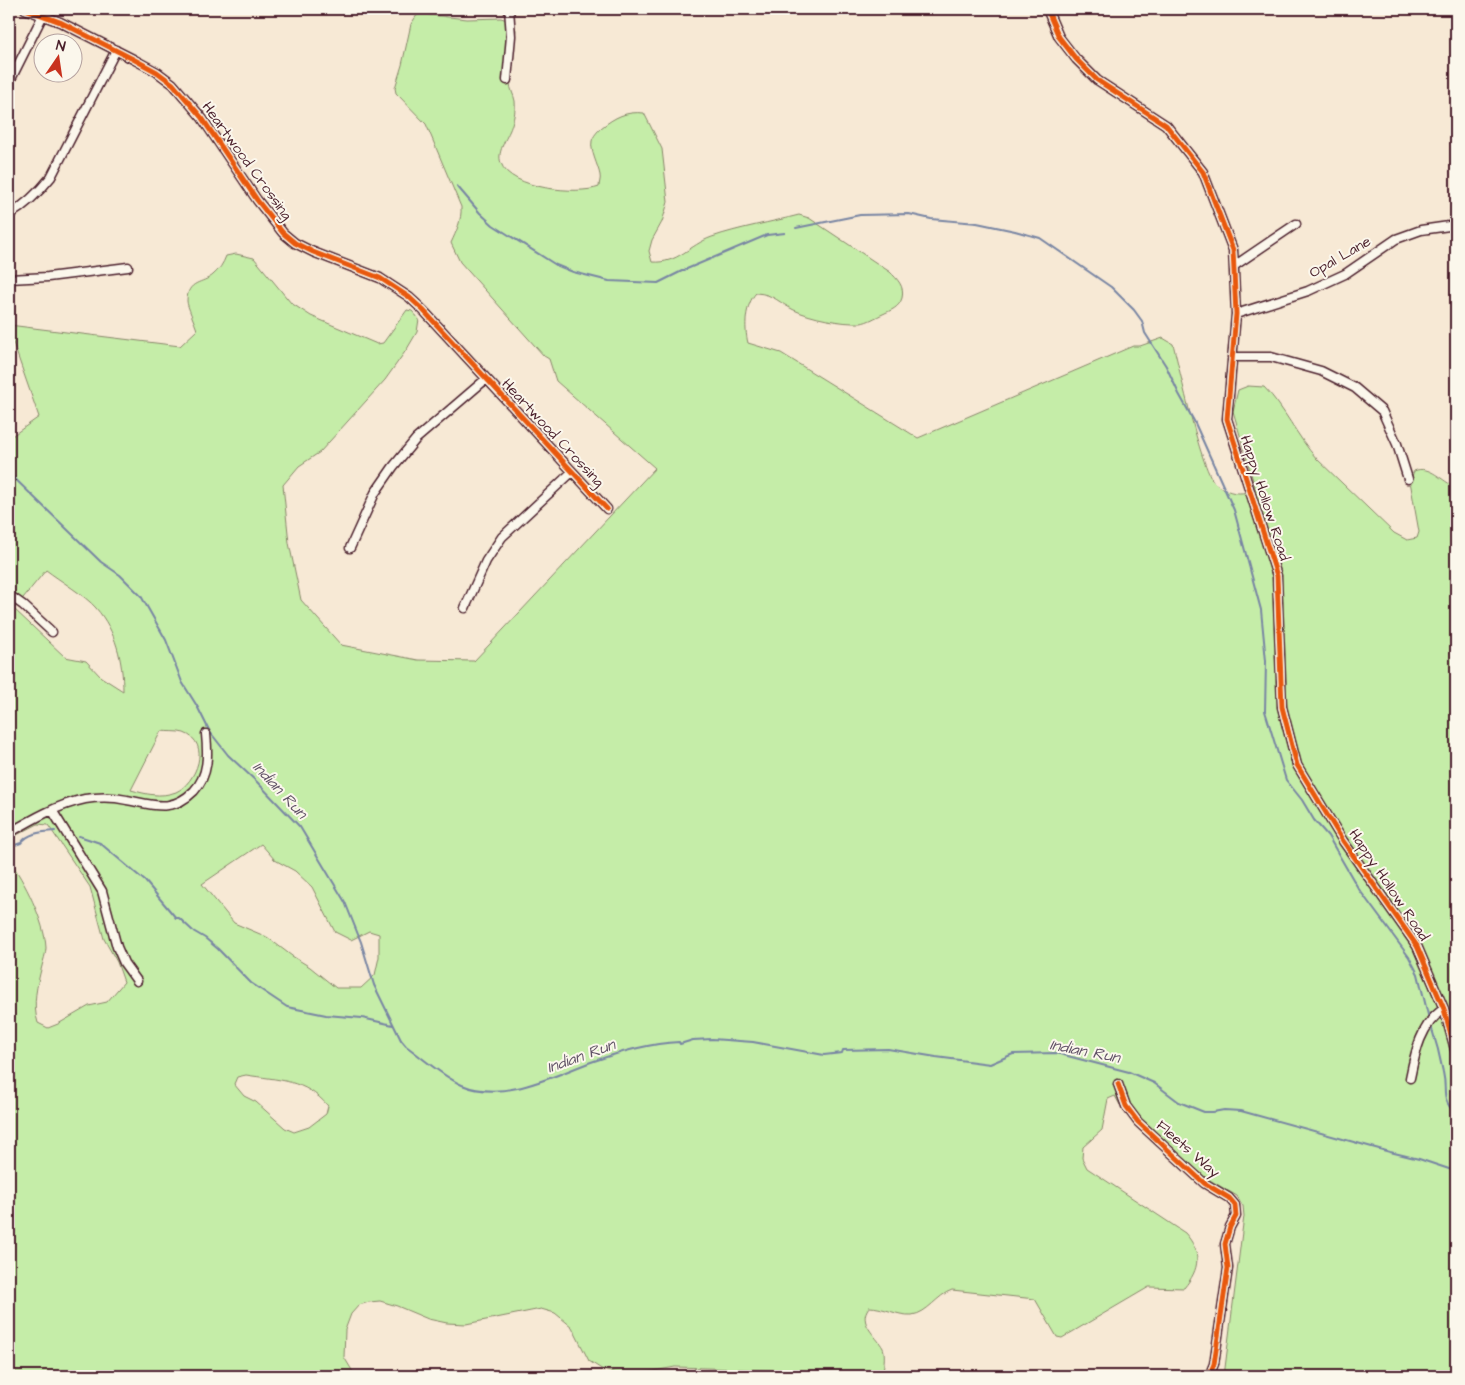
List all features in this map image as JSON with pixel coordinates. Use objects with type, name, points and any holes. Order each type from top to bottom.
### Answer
[{"type":"street","name":"Heartwood Crossing","points":[[25,9],[44,15],[116,50],[157,72],[173,84],[202,118],[257,200],[283,233],[295,243],[380,278],[409,296],[606,509]]},
{"type":"street","points":[[507,80],[512,36],[509,9]]},
{"type":"street","name":"Happy Hollow Road","points":[[1047,9],[1059,37],[1076,59],[1098,80],[1166,125],[1203,172],[1233,250],[1236,314],[1227,419],[1277,576],[1282,707],[1297,765],[1343,841],[1417,946],[1444,1009],[1456,1053]]},
{"type":"street","points":[[9,83],[44,15]]},
{"type":"street","points":[[9,215],[33,197],[51,177],[116,50]]},
{"type":"street","points":[[1234,266],[1296,224]]},
{"type":"street","name":"Opal Lane","points":[[1236,314],[1308,291],[1338,277],[1396,239],[1421,230],[1456,226]]},
{"type":"street","points":[[9,279],[48,277],[128,267]]},
{"type":"street","points":[[1232,357],[1271,357],[1321,371],[1355,388],[1382,412],[1397,444],[1408,479]]},
{"type":"street","points":[[350,548],[375,493],[393,467],[416,439],[486,379]]},
{"type":"street","points":[[465,608],[486,562],[502,537],[572,472]]},
{"type":"street","points":[[9,595],[23,605],[52,632]]},
{"type":"street","points":[[9,833],[26,822],[52,810],[85,799],[124,799],[156,806],[178,803],[187,798],[205,774],[208,752],[206,734]]},
{"type":"street","points":[[52,810],[102,891],[110,927],[120,955],[124,964],[137,981]]},
{"type":"street","points":[[1410,1078],[1417,1047],[1435,1015],[1444,1009]]},
{"type":"street","name":"Fleets Way","points":[[1118,1084],[1126,1106],[1138,1122],[1204,1183],[1229,1198],[1235,1205],[1236,1216],[1230,1227],[1225,1244],[1228,1268],[1214,1364],[1209,1376]]},
{"type":"green space","points":[[417,15],[467,19],[501,18],[513,22],[516,30],[510,83],[515,101],[515,110],[510,129],[501,149],[500,158],[507,172],[517,179],[546,188],[561,190],[599,187],[600,175],[592,145],[594,135],[616,118],[632,113],[644,113],[662,149],[668,202],[662,222],[652,240],[649,251],[652,262],[669,260],[712,237],[799,215],[809,218],[890,272],[901,286],[903,294],[901,301],[892,310],[861,323],[809,316],[794,310],[772,297],[756,293],[748,310],[746,323],[748,343],[781,353],[918,438],[1133,346],[1140,346],[1163,338],[1173,344],[1198,442],[1210,476],[1216,484],[1226,490],[1240,493],[1256,491],[1233,411],[1238,390],[1248,386],[1264,387],[1317,459],[1394,533],[1407,540],[1417,538],[1419,532],[1410,481],[1414,471],[1420,469],[1431,472],[1456,487],[1456,1376],[1224,1376],[1244,1216],[1243,1206],[1237,1196],[1201,1175],[1120,1105],[1115,1096],[1108,1099],[1102,1130],[1083,1147],[1082,1158],[1087,1168],[1185,1233],[1194,1247],[1197,1260],[1196,1267],[1184,1288],[1149,1287],[1062,1338],[1057,1337],[1035,1299],[952,1290],[918,1314],[901,1314],[869,1307],[865,1318],[866,1324],[884,1351],[883,1376],[796,1376],[770,1370],[675,1367],[627,1376],[603,1370],[589,1361],[572,1327],[555,1313],[541,1309],[466,1324],[447,1323],[428,1319],[380,1301],[359,1305],[351,1314],[345,1330],[344,1357],[353,1372],[362,1376],[9,1376],[9,860],[33,902],[45,938],[46,950],[35,1002],[38,1023],[48,1028],[89,1006],[107,1002],[124,982],[117,962],[104,939],[90,887],[48,825],[38,824],[9,839],[9,438],[39,417],[9,331],[9,325],[180,346],[197,330],[187,303],[190,289],[215,273],[221,267],[226,256],[236,254],[254,258],[291,303],[311,316],[377,344],[383,343],[407,310],[412,311],[419,319],[417,332],[385,380],[320,452],[299,466],[283,485],[289,543],[301,600],[341,645],[418,660],[474,661],[655,468],[556,381],[549,359],[544,356],[460,262],[451,243],[460,221],[461,207],[426,124],[396,93],[395,88],[411,24]],"holes":[[[46,570],[79,593],[92,603],[109,626],[120,658],[123,691],[101,677],[86,661],[65,657],[14,609]],[[161,731],[182,732],[193,738],[199,754],[198,763],[195,772],[183,787],[176,792],[164,795],[131,790]],[[261,844],[275,860],[295,871],[312,887],[335,932],[351,940],[369,931],[379,934],[379,957],[375,975],[361,988],[336,988],[267,937],[234,923],[202,884]],[[246,1075],[280,1080],[310,1090],[328,1106],[326,1114],[309,1127],[294,1132],[285,1128],[256,1102],[244,1096],[234,1084],[237,1077]]]},
{"type":"waterway","points":[[457,186],[493,225],[556,265],[573,272],[609,281],[658,283],[767,235],[785,233]]},
{"type":"waterway","points":[[796,228],[860,215],[909,214],[931,219],[977,223],[1015,231],[1040,238],[1111,287],[1134,310],[1142,321],[1145,333],[1166,366],[1194,421],[1234,510],[1261,610],[1266,661],[1265,711],[1286,780],[1302,800],[1314,820],[1328,836],[1358,888],[1409,957],[1418,974],[1429,1019]]},
{"type":"waterway","name":"Indian Run","points":[[9,473],[101,562],[120,575],[141,596],[166,640],[182,682],[210,732],[228,755],[300,827],[345,902],[361,942],[374,985],[401,1040],[433,1067],[462,1085],[478,1090],[512,1089],[529,1085],[625,1051],[657,1044],[679,1042],[680,1044],[693,1040],[712,1039],[753,1042],[824,1055],[842,1053],[843,1050],[888,1049],[990,1064],[1013,1054],[1056,1053],[1129,1072],[1154,1083],[1179,1102],[1204,1112],[1241,1111],[1456,1170]]},
{"type":"waterway","points":[[9,847],[21,843],[32,835],[55,831]]},
{"type":"waterway","points":[[79,836],[100,843],[145,881],[176,918],[179,918],[218,949],[251,983],[287,1007],[326,1015],[362,1018],[393,1025]]},
{"type":"waterway","points":[[1431,1026],[1442,1066],[1446,1098],[1456,1115]]},
{"type":"cycle path","points":[[25,9],[60,22],[157,72],[173,84],[202,118],[257,200],[283,233],[295,243],[313,252],[380,278],[409,297],[607,509]]},
{"type":"cycle path","points":[[1047,9],[1059,37],[1076,59],[1097,80],[1166,125],[1203,172],[1233,250],[1236,314],[1227,419],[1277,576],[1282,707],[1297,765],[1343,841],[1417,946],[1444,1009],[1456,1053]]},
{"type":"cycle path","points":[[1118,1084],[1126,1106],[1138,1122],[1204,1183],[1229,1198],[1235,1205],[1236,1216],[1230,1227],[1225,1244],[1228,1268],[1214,1364],[1209,1376]]}]
